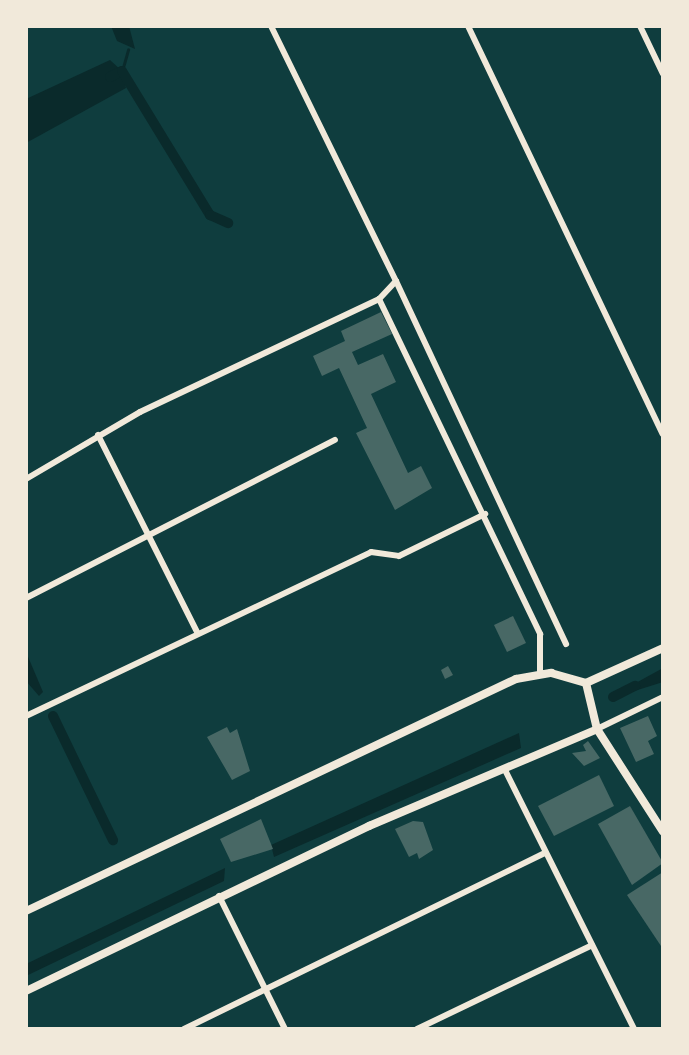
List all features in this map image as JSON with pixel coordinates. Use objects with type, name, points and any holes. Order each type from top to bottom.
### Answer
[{"type":"street","points":[[271,26],[396,281],[566,644]]},
{"type":"street","points":[[468,26],[663,434]]},
{"type":"street","points":[[640,26],[663,74]]},
{"type":"street","points":[[26,479],[98,435],[379,299],[396,281]]},
{"type":"street","points":[[379,299],[485,514],[540,634],[540,674]]},
{"type":"street","points":[[98,435],[197,632]]},
{"type":"street","points":[[26,598],[146,533],[335,440]]},
{"type":"street","points":[[26,703],[29,714],[197,632],[371,552],[399,555],[485,514]]},
{"type":"street","points":[[26,911],[516,679],[540,674],[586,683],[663,648]]},
{"type":"street","points":[[586,683],[597,729],[663,832]]},
{"type":"street","points":[[26,991],[219,896],[597,729],[663,697]]},
{"type":"street","points":[[505,770],[634,1029]]},
{"type":"street","points":[[184,1029],[545,853]]},
{"type":"street","points":[[219,896],[285,1029]]},
{"type":"street","points":[[417,1029],[592,945]]},
{"type":"water","points":[[111,26],[129,26],[135,49],[117,41]]},
{"type":"water","points":[[110,60],[122,71],[126,88],[26,143],[26,99]]},
{"type":"water","points":[[26,652],[43,692],[39,696],[26,681]]},
{"type":"water","points":[[663,668],[663,682],[625,694],[623,690]]},
{"type":"water","points":[[519,733],[521,748],[274,857],[271,845]]},
{"type":"water","points":[[225,868],[224,881],[26,976],[26,964]]},
{"type":"building","points":[[381,312],[392,334],[352,352],[358,365],[383,354],[396,382],[371,394],[408,473],[421,466],[432,488],[395,510],[356,433],[367,428],[339,368],[322,376],[313,356],[345,341],[341,331]]},
{"type":"building","points":[[513,616],[526,643],[507,652],[494,625]]},
{"type":"building","points":[[448,666],[453,675],[445,679],[441,670]]},
{"type":"building","points":[[648,716],[657,736],[648,741],[654,754],[636,762],[620,728]]},
{"type":"building","points":[[227,727],[230,733],[237,729],[250,771],[232,780],[207,737]]},
{"type":"building","points":[[588,741],[600,758],[584,766],[572,753],[586,751],[583,745]]},
{"type":"building","points":[[599,775],[614,806],[554,836],[538,806]]},
{"type":"building","points":[[630,806],[663,863],[632,885],[598,824]]},
{"type":"building","points":[[261,819],[273,849],[231,862],[220,839]]},
{"type":"building","points":[[413,821],[423,822],[433,850],[419,859],[417,853],[409,857],[395,829]]},
{"type":"building","points":[[663,872],[663,949],[627,895]]},
{"type":"waterway","points":[[122,71],[128,50]]},
{"type":"waterway","points":[[110,77],[122,71],[210,215],[228,223]]},
{"type":"waterway","points":[[613,697],[635,686]]},
{"type":"waterway","points":[[53,716],[113,840]]}]
